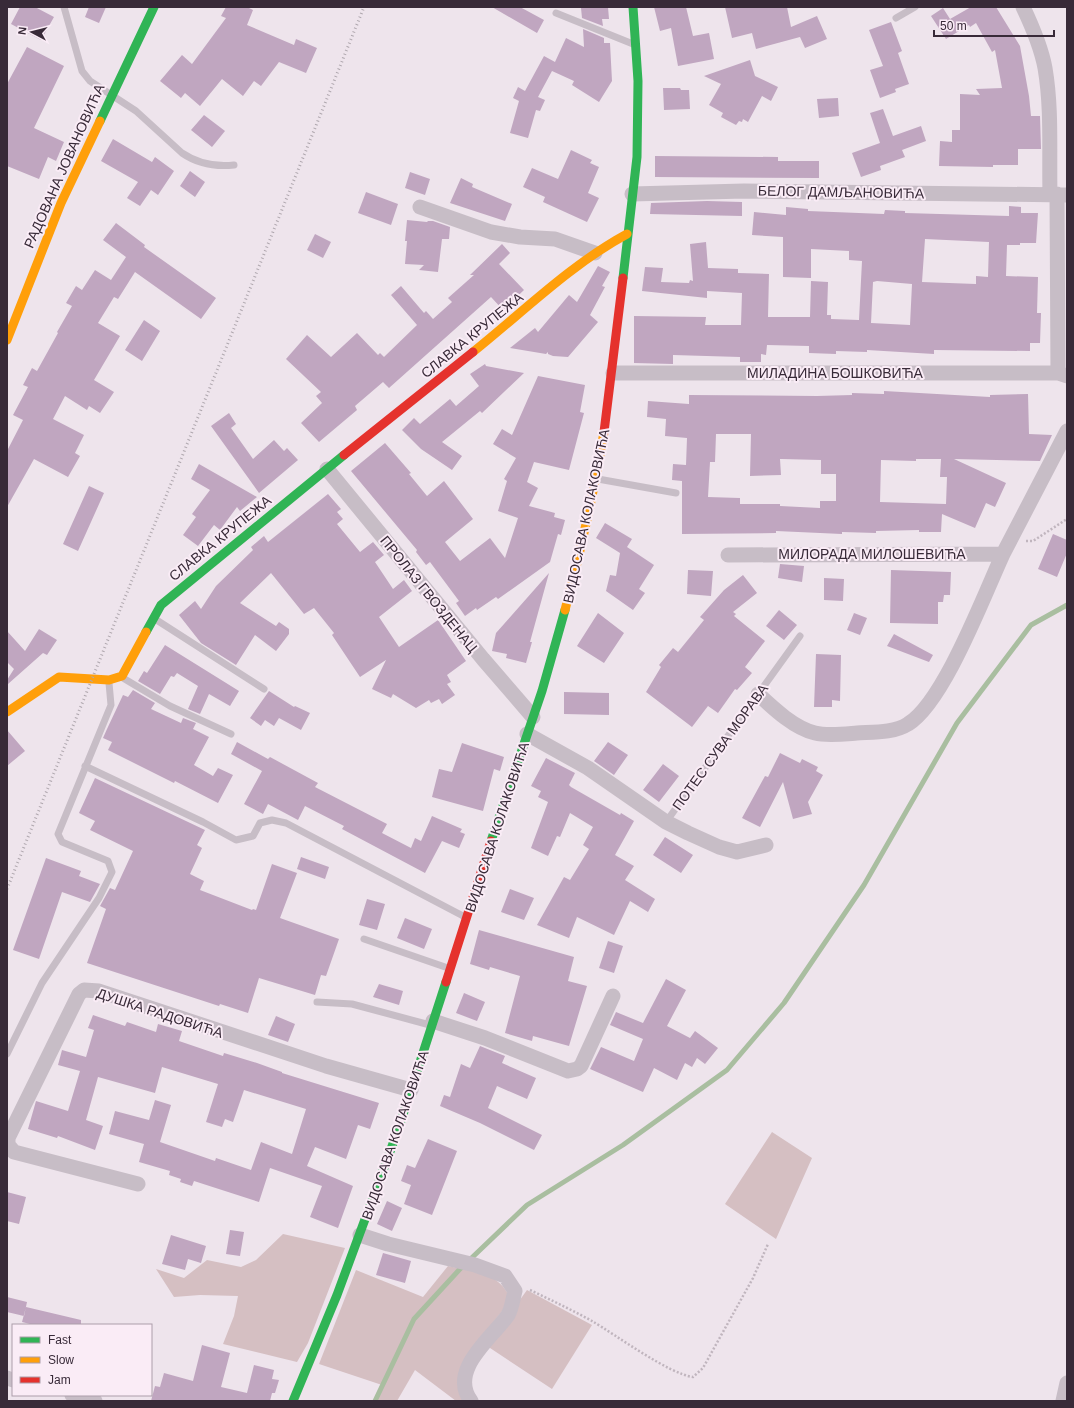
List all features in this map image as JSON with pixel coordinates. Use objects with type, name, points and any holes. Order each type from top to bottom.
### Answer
[{"type":"street","name":"РАДОВАНА ЈОВАНОВИЋА","points":[[7,340],[61,202],[154,7]]},
{"type":"street","points":[[627,234],[638,134],[636,46],[633,7]]},
{"type":"street","points":[[1023,7],[1035,32],[1045,66],[1049,97],[1058,194],[1062,375]]},
{"type":"street","name":"БЕЛОГ ДАМЉАНОВИЋА","points":[[632,194],[744,191],[1058,194]]},
{"type":"street","points":[[420,207],[491,232],[520,237],[555,239],[595,253]]},
{"type":"street","name":"СЛАВКА КРУПЕЖА","points":[[122,676],[161,605],[595,253],[627,234]]},
{"type":"street","name":"ВИДОСАВА КОЛАКОВИЋА","points":[[293,1401],[338,1295],[411,1090],[466,918],[548,672],[568,602],[585,533],[596,479],[613,373],[627,234]]},
{"type":"street","name":"МИЛАДИНА БОШКОВИЋА","points":[[613,373],[1062,375]]},
{"type":"street","points":[[758,694],[784,718],[814,733],[849,734],[888,731],[907,724],[925,709],[950,669],[1006,548],[1067,431]]},
{"type":"street","name":"ПРОЛАЗ ГВОЗДЕНАЦ","points":[[327,469],[483,659],[533,717]]},
{"type":"street","name":"МИЛОРАДА МИЛОШЕВИЋА","points":[[728,555],[1006,548]]},
{"type":"street","points":[[7,712],[59,677],[69,675],[109,680],[118,679],[122,676]]},
{"type":"street","name":"ПОТЕС СУВА МОРАВА","points":[[527,734],[588,768],[666,822]]},
{"type":"street","points":[[666,822],[719,847],[737,852],[766,845]]},
{"type":"street","name":"ДУШКА РАДОВИЋА","points":[[138,1184],[14,1152],[8,1146],[8,1138],[79,994],[84,990],[99,992],[320,1064],[411,1090]]},
{"type":"street","points":[[433,1023],[485,1038],[568,1071],[573,1071],[580,1066],[614,996]]},
{"type":"street","points":[[360,1235],[388,1244],[475,1265],[505,1276],[515,1291],[509,1313],[481,1346],[464,1374],[465,1393],[471,1401]]},
{"type":"street","points":[[1063,1401],[1067,1383]]},
{"type":"street","points":[[76,1396],[95,1401]]},
{"type":"lane","points":[[64,7],[82,71],[90,81],[136,111],[190,158],[207,165],[234,166]]},
{"type":"lane","points":[[896,18],[915,7]]},
{"type":"lane","points":[[556,13],[636,46]]},
{"type":"lane","points":[[596,479],[676,493]]},
{"type":"lane","points":[[153,618],[264,689]]},
{"type":"lane","name":"ПОТЕС СУВА МОРАВА","points":[[666,822],[800,636]]},
{"type":"lane","points":[[122,676],[170,706],[231,734]]},
{"type":"lane","points":[[7,1054],[42,983],[99,898],[112,872],[108,861],[62,842],[58,834],[111,705],[109,680]]},
{"type":"lane","points":[[85,766],[202,822],[236,840],[253,836],[260,823],[272,820],[286,823],[466,918]]},
{"type":"lane","points":[[364,939],[450,968]]},
{"type":"lane","points":[[318,1002],[352,1004],[433,1023]]},
{"type":"path","points":[[1006,548],[1034,541],[1067,520]]},
{"type":"path","points":[[505,1276],[591,1321],[656,1360],[686,1376],[693,1377],[703,1368],[753,1278],[768,1244]]},
{"type":"shaded area","points":[[772,1132],[812,1158],[776,1239],[725,1204]]},
{"type":"shaded area","points":[[283,1234],[345,1248],[308,1343],[297,1362],[223,1344],[234,1316],[238,1296],[200,1295],[174,1297],[156,1269],[184,1278],[207,1260],[241,1267],[256,1260]]},
{"type":"shaded area","points":[[448,1266],[474,1271],[490,1277],[497,1281],[508,1294],[503,1310],[478,1342],[467,1401],[456,1401],[415,1370],[397,1401],[375,1401],[382,1385],[319,1364],[356,1270],[423,1297]]},
{"type":"shaded area","points":[[527,1290],[592,1325],[552,1389],[487,1346]]},
{"type":"building","points":[[20,7],[35,7],[54,17],[41,40],[11,24]]},
{"type":"building","points":[[89,7],[106,7],[99,23],[85,17]]},
{"type":"building","points":[[226,7],[247,7],[253,10],[247,25],[294,45],[296,39],[317,48],[306,73],[279,62],[261,86],[254,81],[243,96],[222,79],[200,106],[185,93],[181,98],[160,81],[182,55],[192,64],[226,18],[221,16]]},
{"type":"building","points":[[492,7],[520,7],[544,20],[537,33]]},
{"type":"building","points":[[608,7],[609,19],[602,19],[603,26],[582,18],[581,8]]},
{"type":"building","points":[[654,7],[686,7],[693,36],[709,33],[714,59],[678,66],[671,28],[660,31]]},
{"type":"building","points":[[725,7],[787,7],[791,27],[817,16],[827,39],[805,48],[800,37],[756,49],[752,33],[732,38]]},
{"type":"building","points":[[971,7],[996,7],[1020,46],[1031,116],[1040,116],[1041,149],[1018,149],[1018,165],[993,165],[993,167],[939,166],[940,141],[952,142],[952,130],[960,130],[960,94],[980,95],[976,89],[1002,88],[995,50],[992,52],[976,23],[970,27],[969,25],[946,39],[931,16],[943,8],[950,19]]},
{"type":"building","points":[[891,22],[902,51],[898,53],[909,84],[895,89],[896,92],[880,98],[870,70],[883,66],[869,30]]},
{"type":"building","points":[[583,29],[604,38],[604,43],[610,43],[612,81],[599,102],[572,85],[574,81],[552,71],[538,97],[545,100],[540,111],[536,110],[528,138],[510,133],[519,101],[513,98],[518,87],[525,91],[544,56],[555,62],[566,38],[584,47]]},
{"type":"building","points":[[27,47],[64,66],[34,128],[64,142],[56,161],[48,157],[39,179],[7,166],[7,84]]},
{"type":"building","points":[[750,60],[755,76],[778,87],[771,101],[762,96],[748,122],[743,119],[742,122],[739,121],[736,125],[721,117],[723,113],[709,105],[721,84],[704,76]]},
{"type":"building","points":[[663,88],[680,88],[681,90],[689,90],[690,109],[664,110]]},
{"type":"building","points":[[838,98],[839,116],[819,118],[817,99]]},
{"type":"building","points":[[883,109],[893,136],[921,126],[926,141],[902,150],[905,157],[880,166],[881,170],[861,177],[852,153],[880,143],[870,113]]},
{"type":"building","points":[[204,115],[225,131],[212,147],[191,130]]},
{"type":"building","points":[[113,139],[152,162],[155,157],[174,171],[158,195],[151,190],[140,206],[127,198],[138,182],[101,161]]},
{"type":"building","points":[[571,150],[592,160],[590,163],[599,167],[588,193],[599,198],[587,222],[543,202],[545,197],[523,187],[532,168],[558,179]]},
{"type":"building","points":[[655,156],[778,157],[778,161],[819,161],[819,178],[655,177]]},
{"type":"building","points":[[190,171],[205,182],[195,197],[180,186]]},
{"type":"building","points":[[410,172],[430,179],[425,195],[405,188]]},
{"type":"building","points":[[461,178],[473,184],[472,187],[512,204],[505,221],[450,203]]},
{"type":"building","points":[[366,192],[398,204],[391,225],[358,213]]},
{"type":"building","points":[[707,201],[742,202],[742,216],[650,214],[651,203]]},
{"type":"building","points":[[1009,206],[1021,207],[1021,213],[1038,213],[1036,243],[1007,245],[1006,276],[1038,277],[1037,313],[1041,313],[1040,343],[1030,343],[1030,351],[934,350],[934,354],[867,350],[867,352],[836,351],[836,354],[809,353],[809,346],[767,345],[766,355],[761,354],[761,362],[740,362],[740,357],[673,355],[673,364],[634,363],[634,316],[706,317],[705,325],[741,325],[742,293],[707,291],[707,298],[642,291],[645,267],[663,268],[661,282],[689,283],[690,280],[693,281],[690,244],[706,242],[708,268],[738,269],[738,273],[769,274],[768,317],[810,317],[811,281],[828,282],[827,315],[831,315],[831,319],[859,320],[862,261],[849,260],[849,251],[811,249],[811,278],[783,277],[783,237],[752,235],[754,212],[786,215],[786,207],[808,209],[808,211],[884,214],[885,210],[905,211],[905,213],[1009,216]],"holes":[[[925,239],[989,242],[988,277],[976,276],[976,284],[922,282]],[[877,281],[912,284],[910,325],[871,323],[873,282]]]},
{"type":"building","points":[[407,220],[427,222],[433,221],[450,227],[449,239],[442,239],[438,272],[419,270],[424,265],[405,264]]},
{"type":"building","points":[[116,223],[145,245],[144,247],[216,298],[201,319],[135,272],[118,299],[114,297],[98,323],[120,336],[94,380],[114,392],[100,413],[89,406],[87,410],[65,396],[53,419],[84,435],[75,453],[80,456],[68,477],[34,459],[7,507],[7,451],[23,420],[13,415],[28,387],[23,385],[32,368],[37,371],[58,333],[57,332],[72,306],[66,303],[76,286],[82,290],[95,270],[111,280],[126,257],[103,240]]},
{"type":"building","points":[[315,234],[331,242],[323,258],[307,250]]},
{"type":"building","points":[[502,244],[510,253],[499,264],[524,290],[503,310],[491,297],[389,388],[383,382],[355,406],[357,410],[319,442],[301,423],[322,403],[316,396],[321,392],[286,359],[307,335],[331,357],[357,333],[378,355],[380,353],[384,357],[417,325],[391,295],[401,286],[424,313],[426,311],[433,319],[452,302],[448,298],[474,275],[470,275]]},
{"type":"building","points":[[598,266],[610,272],[602,286],[605,287],[590,315],[598,322],[568,357],[553,356],[548,354],[548,352],[546,354],[510,348],[535,328],[538,332],[569,295],[577,302]]},
{"type":"building","points":[[144,320],[160,331],[142,361],[125,350]]},
{"type":"building","points":[[485,364],[486,366],[524,373],[482,413],[480,411],[442,442],[462,456],[452,470],[421,449],[402,430],[414,418],[420,424],[450,399],[456,406],[479,386],[470,374]]},
{"type":"building","points":[[538,376],[585,385],[580,412],[584,413],[569,470],[534,462],[527,482],[538,488],[529,506],[555,513],[554,517],[565,520],[561,535],[558,534],[550,562],[498,599],[496,597],[465,616],[456,603],[459,601],[430,562],[426,565],[416,552],[417,550],[351,471],[385,443],[411,473],[409,474],[427,496],[444,481],[473,519],[445,542],[460,561],[490,538],[505,558],[518,518],[498,511],[507,481],[504,479],[516,458],[493,444],[502,429],[512,435]]},
{"type":"building","points":[[884,391],[990,397],[990,395],[1028,394],[1029,434],[1052,435],[1040,461],[954,459],[1006,483],[995,507],[986,503],[975,528],[942,514],[941,532],[919,532],[919,530],[876,531],[876,533],[842,532],[842,534],[776,531],[776,533],[682,534],[682,481],[672,480],[673,464],[686,465],[687,438],[665,436],[666,419],[647,417],[648,401],[689,404],[689,395],[817,396],[852,395],[852,393],[884,394]],"holes":[[[716,434],[751,434],[750,476],[781,475],[780,459],[821,460],[821,474],[836,474],[836,501],[820,501],[820,508],[780,506],[780,504],[740,504],[740,498],[708,497],[710,462],[715,462]],[[916,459],[941,459],[940,477],[947,477],[946,504],[880,502],[881,460],[916,461]]]},
{"type":"building","points":[[229,413],[236,424],[231,428],[253,459],[274,440],[284,451],[287,448],[298,460],[259,493],[211,426]]},
{"type":"building","points":[[199,464],[257,497],[240,511],[237,507],[220,530],[214,525],[198,546],[183,535],[196,517],[192,514],[210,490],[191,479]]},
{"type":"building","points":[[89,486],[104,493],[78,551],[63,544]]},
{"type":"building","points":[[328,494],[341,509],[337,512],[343,519],[337,524],[360,552],[373,542],[384,555],[375,562],[393,589],[404,580],[412,591],[379,617],[399,647],[438,620],[466,661],[447,675],[451,682],[447,684],[455,695],[442,704],[439,699],[431,703],[429,700],[416,708],[393,694],[391,698],[372,689],[386,660],[360,677],[332,635],[334,633],[314,608],[304,614],[271,573],[240,603],[276,626],[279,622],[289,629],[289,634],[276,651],[255,635],[236,665],[201,643],[179,615],[195,601],[201,609],[216,586],[253,550],[251,547],[264,536],[268,542]]},
{"type":"building","points":[[605,523],[632,539],[627,547],[654,565],[639,589],[645,593],[633,610],[606,591],[610,575],[616,576],[620,553],[596,538]]},
{"type":"building","points":[[1053,534],[1067,540],[1067,553],[1057,577],[1038,569]]},
{"type":"building","points":[[780,564],[804,566],[802,582],[778,578]]},
{"type":"building","points":[[688,570],[713,571],[711,596],[687,594]]},
{"type":"building","points":[[891,570],[951,572],[950,595],[944,595],[943,602],[938,602],[938,624],[890,623]]},
{"type":"building","points":[[549,573],[530,642],[532,642],[526,663],[506,658],[507,654],[492,651],[496,633]]},
{"type":"building","points":[[743,575],[757,593],[733,612],[736,614],[734,616],[765,641],[745,667],[752,673],[737,690],[735,689],[718,713],[708,706],[692,727],[646,692],[661,667],[659,665],[673,648],[678,652],[704,620],[700,617],[724,590]]},
{"type":"building","points":[[824,578],[844,579],[843,601],[824,600]]},
{"type":"building","points":[[779,610],[797,625],[784,640],[766,626]]},
{"type":"building","points":[[598,613],[624,633],[604,663],[577,646]]},
{"type":"building","points":[[854,613],[867,618],[860,635],[847,630]]},
{"type":"building","points":[[39,629],[57,640],[47,655],[43,653],[8,684],[7,680],[14,669],[7,662],[7,631],[25,651]]},
{"type":"building","points":[[894,634],[933,655],[929,662],[887,646]]},
{"type":"building","points":[[165,645],[239,691],[230,706],[209,694],[200,714],[188,709],[198,686],[177,673],[174,677],[171,676],[160,694],[138,681],[144,671],[147,673]]},
{"type":"building","points":[[816,654],[841,655],[840,701],[832,700],[832,707],[814,707]]},
{"type":"building","points":[[133,690],[155,703],[151,709],[181,723],[183,718],[196,723],[193,729],[209,737],[194,765],[213,776],[218,768],[233,775],[218,803],[108,750],[112,742],[103,738],[123,695],[128,697]]},
{"type":"building","points":[[269,691],[294,707],[295,706],[310,713],[301,730],[279,718],[274,726],[265,720],[261,726],[250,718]]},
{"type":"building","points":[[564,692],[609,693],[609,715],[564,714]]},
{"type":"building","points":[[7,730],[25,751],[7,766]]},
{"type":"building","points":[[237,742],[268,759],[270,757],[318,783],[315,787],[387,824],[382,833],[411,848],[415,838],[421,841],[432,816],[462,829],[460,832],[465,834],[459,848],[442,841],[425,873],[342,829],[344,826],[305,806],[298,820],[268,804],[263,814],[244,804],[262,771],[231,754]]},
{"type":"building","points":[[608,742],[628,755],[614,775],[594,761]]},
{"type":"building","points":[[462,743],[504,757],[500,771],[494,769],[483,811],[432,797],[439,769],[452,772]]},
{"type":"building","points":[[780,753],[800,763],[802,759],[818,767],[816,771],[823,775],[808,802],[812,814],[793,819],[783,782],[760,827],[742,818],[765,776],[768,777]]},
{"type":"building","points":[[546,758],[575,773],[569,785],[571,787],[620,815],[621,813],[634,821],[615,855],[634,866],[625,880],[655,899],[648,912],[630,901],[614,935],[577,917],[569,938],[537,925],[564,877],[570,880],[589,849],[583,845],[593,827],[570,813],[560,837],[557,836],[548,856],[531,848],[548,802],[538,797],[541,791],[531,786]]},
{"type":"building","points":[[663,764],[679,776],[659,802],[643,790]]},
{"type":"building","points":[[95,778],[205,830],[197,845],[202,848],[190,874],[204,881],[200,890],[252,910],[256,910],[272,864],[297,873],[280,918],[339,939],[326,976],[321,975],[315,995],[259,978],[248,1013],[220,1004],[219,1006],[87,963],[106,909],[100,906],[110,888],[115,890],[133,851],[90,830],[95,821],[79,813]]},
{"type":"building","points":[[665,837],[693,855],[681,873],[653,855]]},
{"type":"building","points":[[301,857],[329,867],[325,879],[297,869]]},
{"type":"building","points":[[46,858],[81,871],[79,876],[100,884],[90,902],[62,892],[39,959],[13,950]]},
{"type":"building","points":[[510,889],[534,898],[524,920],[501,912]]},
{"type":"building","points":[[367,899],[385,904],[377,930],[359,925]]},
{"type":"building","points":[[405,918],[432,929],[424,949],[397,938]]},
{"type":"building","points":[[479,930],[574,957],[568,981],[587,986],[569,1046],[533,1036],[532,1041],[505,1033],[520,976],[490,967],[489,970],[470,964]]},
{"type":"building","points":[[608,941],[623,946],[614,973],[599,968]]},
{"type":"building","points":[[666,979],[686,990],[667,1026],[690,1038],[695,1031],[718,1048],[705,1064],[697,1058],[692,1067],[685,1063],[677,1080],[654,1068],[643,1092],[590,1069],[601,1047],[634,1061],[643,1039],[610,1025],[616,1012],[643,1023]]},
{"type":"building","points":[[379,984],[403,991],[399,1005],[373,997]]},
{"type":"building","points":[[464,993],[485,1002],[477,1021],[456,1013]]},
{"type":"building","points":[[93,1015],[125,1026],[127,1022],[156,1032],[158,1024],[182,1031],[179,1041],[223,1056],[224,1053],[257,1063],[282,1073],[379,1103],[370,1129],[358,1125],[346,1159],[315,1147],[307,1166],[353,1186],[338,1228],[310,1217],[322,1186],[270,1168],[259,1202],[194,1181],[192,1186],[180,1182],[181,1179],[169,1175],[170,1171],[139,1162],[144,1144],[109,1134],[115,1111],[149,1120],[155,1100],[171,1105],[160,1142],[215,1161],[216,1158],[251,1170],[261,1142],[292,1154],[306,1109],[244,1090],[233,1122],[225,1119],[222,1127],[206,1122],[218,1084],[162,1067],[155,1093],[98,1077],[86,1120],[103,1126],[95,1150],[58,1136],[57,1138],[28,1129],[36,1101],[68,1111],[80,1071],[58,1065],[62,1050],[86,1057],[94,1030],[88,1028]]},
{"type":"building","points":[[276,1016],[295,1024],[288,1042],[268,1035]]},
{"type":"building","points":[[480,1046],[505,1056],[502,1063],[536,1078],[527,1099],[497,1086],[488,1108],[542,1135],[534,1150],[480,1123],[440,1106],[444,1095],[450,1097],[461,1064],[470,1068]]},
{"type":"building","points":[[428,1139],[457,1151],[432,1215],[404,1204],[411,1185],[401,1181],[407,1165],[415,1168]]},
{"type":"building","points":[[7,1192],[26,1197],[19,1224],[7,1221]]},
{"type":"building","points":[[387,1201],[402,1208],[392,1231],[377,1224]]},
{"type":"building","points":[[230,1230],[244,1232],[240,1256],[226,1254]]},
{"type":"building","points":[[171,1235],[206,1246],[201,1263],[188,1259],[185,1270],[162,1264]]},
{"type":"building","points":[[383,1253],[411,1261],[405,1283],[376,1275]]},
{"type":"building","points":[[7,1297],[27,1302],[24,1316],[7,1312]]},
{"type":"building","points":[[26,1307],[81,1320],[81,1324],[30,1324],[22,1322]]},
{"type":"building","points":[[202,1345],[230,1353],[221,1387],[247,1393],[254,1365],[274,1370],[272,1379],[279,1380],[275,1393],[272,1393],[270,1401],[151,1401],[155,1386],[160,1387],[164,1373],[193,1381]]},
{"type":"waterway","points":[[375,1401],[414,1319],[459,1270],[527,1205],[623,1145],[727,1070],[784,1003],[864,885],[957,723],[1031,625],[1067,605]]},
{"type":"railway","points":[[7,889],[364,7]]},
{"type":"traffic: fast","points":[[100,121],[154,7]]},
{"type":"traffic: fast","points":[[623,278],[637,157],[638,81],[633,7]]},
{"type":"traffic: fast","points":[[146,632],[161,605],[344,455]]},
{"type":"traffic: fast","points":[[491,841],[542,691],[565,610]]},
{"type":"traffic: fast","points":[[293,1401],[337,1295],[398,1130],[446,982]]},
{"type":"traffic: slow","points":[[7,340],[61,203],[100,121]]},
{"type":"traffic: slow","points":[[473,352],[566,274],[606,246],[627,234]]},
{"type":"traffic: slow","points":[[565,610],[587,521],[604,432]]},
{"type":"traffic: slow","points":[[7,712],[59,677],[109,680],[122,676],[146,632]]},
{"type":"traffic: jam","points":[[604,432],[623,278]]},
{"type":"traffic: jam","points":[[344,455],[473,352]]},
{"type":"traffic: jam","points":[[446,982],[491,841]]}]
